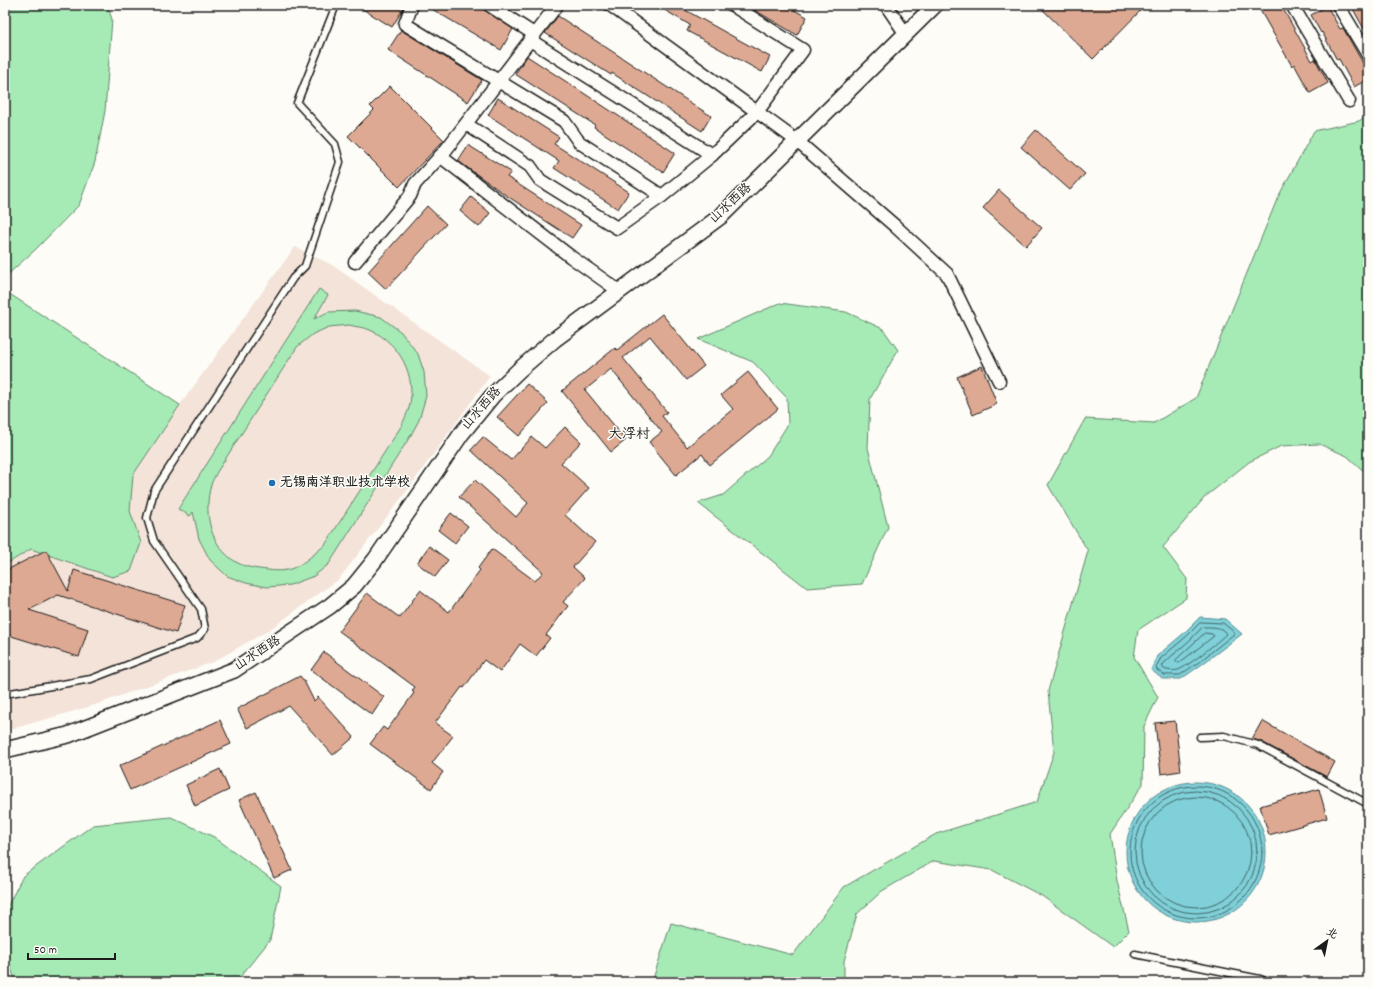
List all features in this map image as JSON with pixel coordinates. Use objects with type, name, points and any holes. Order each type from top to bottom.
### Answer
[{"type":"street","points":[[412,5],[405,24],[564,121],[579,142],[662,196]]},
{"type":"street","points":[[489,5],[532,37],[712,155]]},
{"type":"street","points":[[355,262],[410,196],[415,184],[466,124],[557,5]]},
{"type":"street","points":[[610,5],[797,140],[947,274],[999,381]]},
{"type":"street","points":[[466,124],[530,166],[540,180],[617,228],[662,196],[712,155],[757,112],[803,50],[732,5]]},
{"type":"street","points":[[886,5],[905,33]]},
{"type":"street","name":"山水西路","points":[[5,750],[68,735],[234,670],[330,606],[354,586],[375,560],[462,433],[493,395],[555,339],[721,216],[935,5]]},
{"type":"street","points":[[1292,5],[1349,101]]},
{"type":"street","points":[[1338,5],[1368,55]]},
{"type":"street","points":[[440,156],[571,257],[619,291]]},
{"type":"lane","points":[[5,694],[91,679],[197,638],[205,629],[201,609],[154,541],[147,518],[154,490],[293,278],[305,266],[340,162],[335,144],[297,103],[336,5]]},
{"type":"lane","points":[[1200,737],[1224,736],[1258,745],[1368,804]]},
{"type":"lane","points":[[1135,954],[1260,979],[1267,982]]},
{"type":"shaded area","name":"无锡南洋职业技术学校","points":[[295,247],[332,265],[490,376],[406,492],[339,579],[269,630],[213,662],[95,705],[5,731],[5,565],[31,549],[112,577],[141,543],[130,511],[133,475],[180,405]]},
{"type":"shaded area","points":[[5,942],[14,982],[5,982]]},
{"type":"green space","points":[[5,5],[107,5],[112,19],[105,111],[95,162],[79,205],[36,249],[5,277]]},
{"type":"green space","points":[[1368,115],[1368,477],[1367,474],[1347,456],[1319,444],[1281,446],[1249,462],[1205,497],[1163,547],[1187,579],[1186,598],[1138,630],[1134,657],[1158,697],[1144,726],[1143,784],[1110,834],[1117,881],[1129,931],[1113,947],[1042,896],[992,870],[934,861],[882,891],[857,914],[844,961],[844,982],[652,982],[671,923],[793,955],[844,887],[936,834],[1037,802],[1054,752],[1048,691],[1088,551],[1048,485],[1085,419],[1154,423],[1196,398],[1278,197],[1314,131],[1359,121]]},
{"type":"green space","points":[[319,289],[328,295],[314,319],[328,312],[355,311],[381,317],[401,332],[418,354],[424,372],[426,396],[419,420],[329,564],[314,576],[290,585],[267,587],[246,583],[227,576],[210,560],[199,539],[193,512],[190,516],[178,509]],"holes":[[[349,325],[368,329],[381,336],[398,352],[404,362],[408,373],[411,396],[409,408],[402,425],[325,545],[310,558],[289,570],[276,571],[247,567],[238,563],[227,555],[220,547],[211,528],[208,507],[213,480],[297,347],[313,334],[329,327]]]},
{"type":"green space","points":[[5,291],[180,405],[133,475],[130,511],[141,543],[131,571],[112,577],[31,549],[5,565]]},
{"type":"green space","points":[[780,303],[846,312],[883,329],[898,350],[870,399],[868,448],[888,527],[862,584],[807,588],[698,503],[723,495],[768,456],[788,424],[787,398],[753,362],[698,339]]},
{"type":"green space","points":[[171,817],[214,837],[281,886],[270,940],[236,982],[16,982],[6,954],[5,911],[23,876],[93,825]]},
{"type":"water","points":[[1200,617],[1225,619],[1242,634],[1181,679],[1163,679],[1151,670],[1157,656]]},
{"type":"water","points":[[1203,782],[1223,787],[1246,802],[1261,825],[1265,838],[1265,866],[1261,879],[1246,902],[1223,917],[1210,921],[1189,922],[1169,917],[1146,902],[1131,879],[1127,866],[1126,845],[1131,825],[1146,802],[1169,787],[1182,783]]},
{"type":"building","points":[[356,5],[396,5],[403,9],[392,27]]},
{"type":"building","points":[[425,5],[477,5],[513,29],[501,50]]},
{"type":"building","points":[[656,5],[688,5],[685,10],[770,57],[762,72],[687,31],[690,25]]},
{"type":"building","points":[[746,5],[785,5],[807,17],[797,35]]},
{"type":"building","points":[[1038,5],[1146,5],[1093,59]]},
{"type":"building","points":[[1257,5],[1281,5],[1312,61],[1315,59],[1328,83],[1310,93],[1294,64],[1292,66]]},
{"type":"building","points":[[1351,5],[1368,5],[1368,35],[1359,20]]},
{"type":"building","points":[[1327,6],[1340,29],[1343,28],[1368,72],[1368,79],[1354,87],[1339,59],[1337,60],[1311,15]]},
{"type":"building","points":[[558,16],[711,116],[702,131],[612,73],[611,75],[545,33]]},
{"type":"building","points":[[401,30],[482,80],[468,102],[388,50]]},
{"type":"building","points":[[527,56],[675,153],[663,172],[594,127],[595,125],[515,74]]},
{"type":"building","points":[[390,86],[444,140],[399,187],[348,136],[374,110],[370,106]]},
{"type":"building","points":[[498,98],[559,137],[554,144],[629,192],[618,209],[554,168],[559,161],[488,115]]},
{"type":"building","points":[[1036,130],[1085,174],[1070,190],[1021,147]]},
{"type":"building","points":[[468,145],[511,172],[507,177],[581,225],[572,238],[507,196],[458,161]]},
{"type":"building","points":[[999,190],[1042,228],[1026,246],[983,208]]},
{"type":"building","points":[[471,197],[490,213],[479,227],[460,211]]},
{"type":"building","points":[[427,206],[446,224],[386,289],[368,272]]},
{"type":"building","points":[[662,314],[704,366],[686,380],[650,336],[623,358],[667,412],[662,416],[687,447],[733,409],[721,395],[748,372],[778,409],[710,465],[702,454],[676,475],[649,442],[662,432],[611,369],[585,390],[626,440],[611,452],[562,391],[615,348],[617,350]]},
{"type":"building","points":[[982,366],[997,404],[973,415],[957,377]]},
{"type":"building","points":[[527,384],[548,403],[519,436],[497,417]]},
{"type":"building","points":[[565,427],[581,442],[561,463],[589,488],[565,515],[595,542],[573,567],[585,578],[563,602],[568,606],[546,635],[550,638],[536,656],[520,644],[500,672],[484,660],[464,688],[462,687],[435,723],[453,736],[432,763],[443,772],[431,789],[370,744],[383,727],[387,730],[414,693],[412,691],[415,687],[339,631],[367,593],[400,618],[420,590],[449,612],[480,570],[478,568],[492,549],[535,581],[543,572],[459,497],[475,480],[516,517],[528,503],[471,450],[483,437],[511,460],[532,437],[545,448]]},
{"type":"building","points":[[451,513],[468,526],[455,543],[438,530]]},
{"type":"building","points":[[429,546],[448,560],[435,577],[417,563]]},
{"type":"building","points":[[46,550],[68,591],[74,570],[185,605],[176,633],[58,595],[29,610],[88,629],[79,657],[5,634],[5,571]]},
{"type":"building","points":[[324,652],[384,697],[372,715],[311,670]]},
{"type":"building","points":[[300,676],[314,701],[318,697],[354,737],[333,755],[289,706],[247,728],[237,709]]},
{"type":"building","points":[[220,720],[231,744],[130,790],[119,766]]},
{"type":"building","points":[[1175,721],[1181,771],[1161,774],[1155,723]]},
{"type":"building","points":[[1262,721],[1335,762],[1327,777],[1260,741],[1252,739]]},
{"type":"building","points":[[220,769],[229,790],[195,806],[186,785]]},
{"type":"building","points":[[1319,789],[1327,818],[1269,835],[1260,806]]},
{"type":"building","points":[[256,792],[292,870],[274,878],[239,800]]},
{"type":"place","name":"无锡南洋职业技术学校","points":[[272,483]]},
{"type":"district","name":"大浮村","points":[[629,435]]}]
